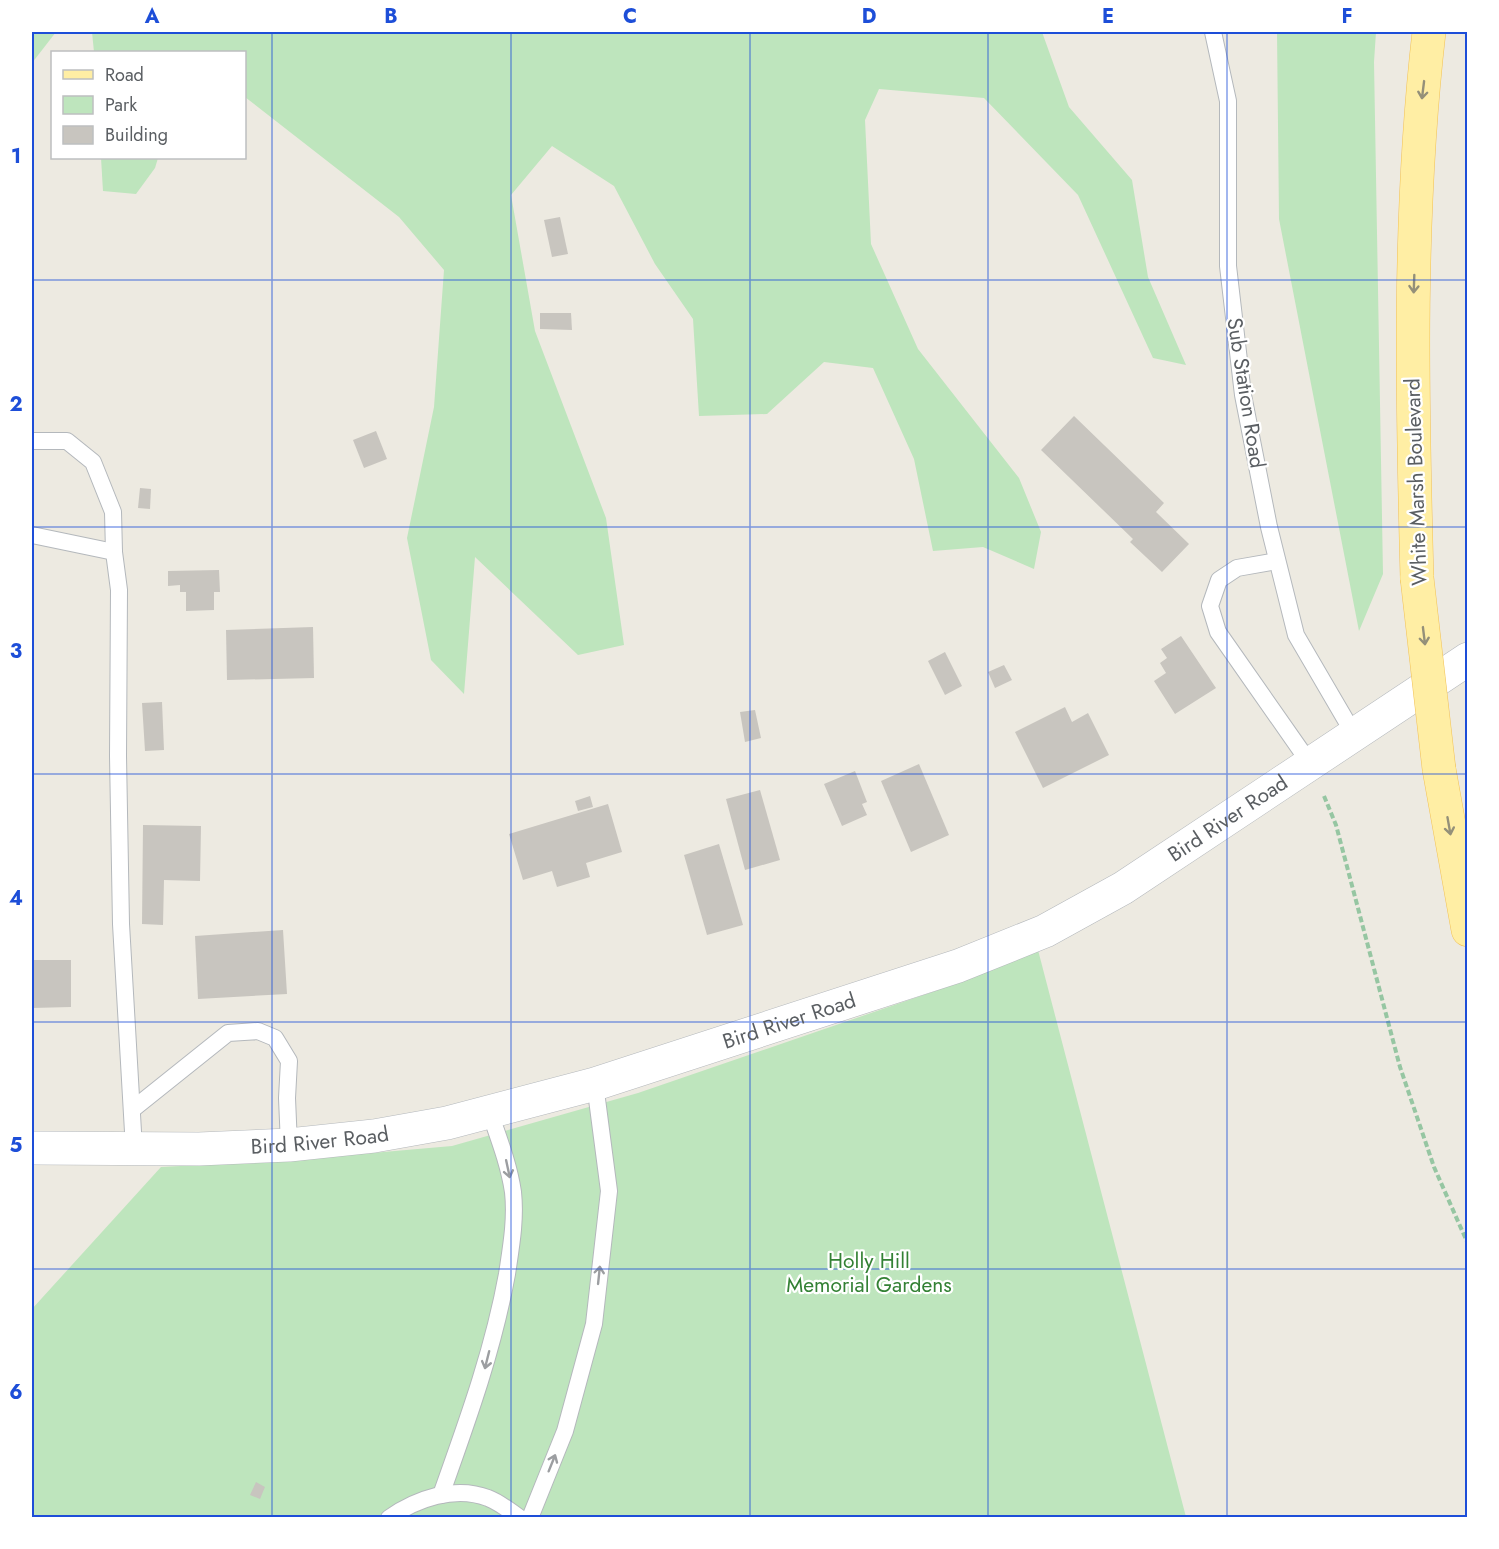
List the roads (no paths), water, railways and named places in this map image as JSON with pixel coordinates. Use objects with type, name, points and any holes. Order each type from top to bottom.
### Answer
[{"type":"main road","name":"White Marsh Boulevard","points":[[1429,32],[1419,121],[1412,373],[1417,578],[1439,769],[1467,930]]},
{"type":"street","name":"Bird River Road","points":[[32,1148],[134,1149],[289,1145],[409,1131],[490,1113],[595,1084],[958,966],[1045,931],[1141,877],[1467,659]]},
{"type":"lane","name":"Sub Station Road","points":[[1214,32],[1228,101],[1228,266],[1243,395],[1277,561],[1296,635],[1355,736]]},
{"type":"lane","points":[[32,441],[67,441],[93,462],[113,512],[114,552],[120,590],[118,756],[121,924],[134,1149]]},
{"type":"lane","points":[[32,535],[114,552]]},
{"type":"lane","points":[[1277,561],[1237,568],[1219,580],[1210,606],[1218,632],[1311,765]]},
{"type":"lane","points":[[133,1109],[228,1033],[258,1031],[276,1038],[289,1061],[287,1098],[289,1145]]},
{"type":"lane","points":[[530,1518],[565,1431],[594,1324],[609,1191],[595,1084]]},
{"type":"lane","points":[[441,1495],[482,1380],[503,1294],[514,1231],[513,1193],[506,1158],[490,1113]]},
{"type":"lane","points":[[389,1518],[407,1505],[441,1495],[464,1493],[488,1498],[520,1518]]},
{"type":"park label","name":"Holly Hill Memorial Gardens","points":[[869,1273]]}]
